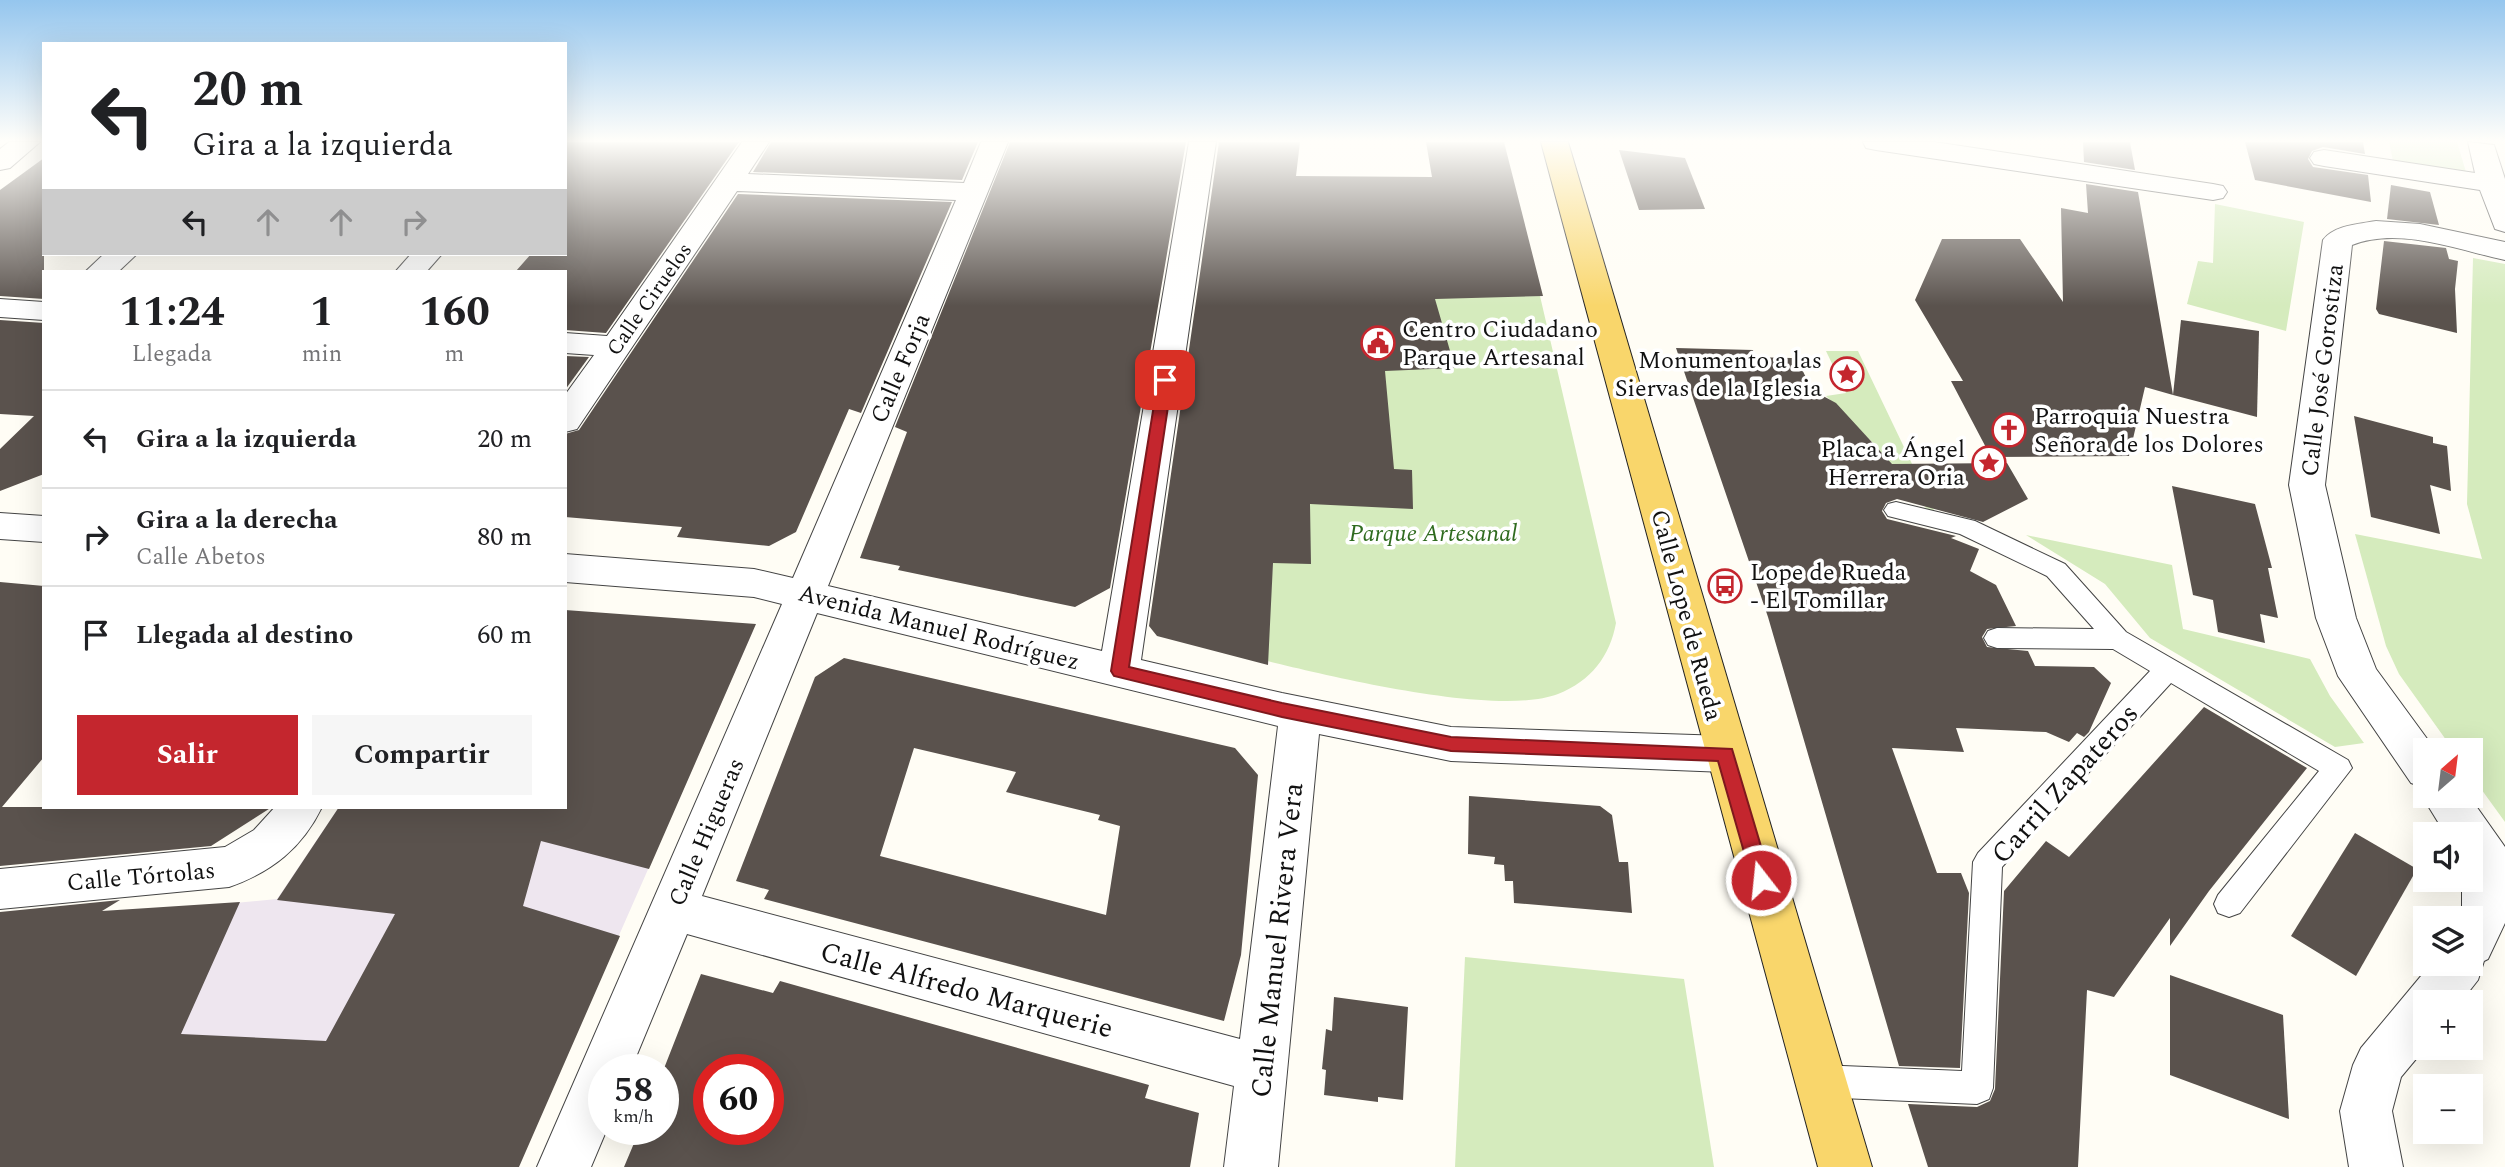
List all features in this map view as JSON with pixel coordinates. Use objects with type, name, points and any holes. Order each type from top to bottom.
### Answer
[{"type":"main road","name":"Calle Lope de Rueda","points":[[1569,196],[1725,754],[1845,1167]]},
{"type":"street","name":"Calle Ciruelos","points":[[567,418],[721,196]]},
{"type":"street","name":"Calle Forja","points":[[807,594],[971,196]]},
{"type":"street","points":[[1119,671],[1194,196]]},
{"type":"street","points":[[2497,196],[2505,223]]},
{"type":"street","name":"Calle José Gorostiza","points":[[2413,752],[2358,676],[2336,618],[2307,485],[2338,240],[2355,230],[2382,228],[2505,251]]},
{"type":"street","points":[[102,270],[120,256]]},
{"type":"street","points":[[412,270],[425,256]]},
{"type":"street","points":[[0,307],[42,310]]},
{"type":"street","points":[[567,343],[615,346]]},
{"type":"street","points":[[20,527],[42,502]]},
{"type":"street","name":"Avenida Manuel Rodríguez","points":[[567,568],[754,583],[1300,714],[1451,744],[1725,754]]},
{"type":"street","name":"Calle Higueras","points":[[612,1054],[807,594]]},
{"type":"street","name":"Calle Manuel Rivera Vera","points":[[1251,1167],[1300,714]]},
{"type":"street","points":[[2452,808],[2495,869],[2483,919]]},
{"type":"street","name":"Calle Tórtolas","points":[[0,889],[229,867],[261,853],[283,831],[299,809]]},
{"type":"street","name":"Calle Alfredo Marquerie","points":[[673,909],[1261,1069]]},
{"type":"street","points":[[2440,990],[2451,976]]},
{"type":"street","points":[[2376,1167],[2366,1111],[2379,1065],[2413,1024]]},
{"type":"street","name":"Calle Higueras","points":[[564,1167],[588,1111]]},
{"type":"lane","points":[[1896,510],[1967,527],[2056,570],[2117,639],[2338,768],[2229,904]]},
{"type":"lane","points":[[1997,638],[2117,639]]},
{"type":"lane","name":"Carril Zapateros","points":[[1819,1081],[1977,1088],[1988,862],[2169,667]]},
{"type":"shaded area","points":[[745,624],[753,631],[572,1042],[257,1167],[71,1167],[194,907],[277,899],[338,809],[567,809],[567,805]]},
{"type":"green space","points":[[2215,204],[2304,222],[2286,331],[2187,304],[2198,261],[2213,263]]},
{"type":"green space","points":[[2473,258],[2505,264],[2505,822],[2483,792],[2483,738],[2445,738],[2399,674],[2386,646],[2355,534],[2482,559],[2467,504]]},
{"type":"green space","name":"Parque Artesanal","points":[[1540,296],[1616,623],[1604,657],[1589,675],[1558,694],[1531,700],[1496,701],[1372,685],[1267,661],[1288,298]]},
{"type":"green space","points":[[1826,351],[1858,351],[1936,514],[1930,513],[1873,443],[1826,396],[1846,393]]},
{"type":"green space","points":[[2026,535],[2172,565],[2183,629],[2310,659],[2330,696],[2364,743],[2335,747],[2150,638],[2105,584]]},
{"type":"green space","points":[[1465,957],[1684,979],[1714,1167],[1455,1167]]},
{"type":"building","points":[[0,196],[42,196],[42,299],[0,296]]},
{"type":"building","points":[[567,196],[701,196],[606,333],[567,330],[567,270],[517,270],[529,256],[567,256]]},
{"type":"building","points":[[736,196],[952,202],[861,413],[849,409],[796,532],[769,546],[677,537],[682,527],[567,517],[567,433],[579,430]]},
{"type":"building","points":[[988,196],[1177,196],[1110,588],[1075,607],[898,570],[900,566],[860,558],[907,432],[895,427]]},
{"type":"building","points":[[1211,196],[1518,196],[1543,296],[1435,299],[1455,368],[1385,371],[1394,469],[1412,470],[1413,509],[1310,504],[1311,564],[1273,563],[1268,665],[1157,636],[1149,626]]},
{"type":"building","points":[[1634,196],[1700,196],[1705,209],[1639,210]]},
{"type":"building","points":[[2087,196],[2139,196],[2173,395],[2145,387],[2129,456],[1991,457],[1951,381],[1963,381],[1915,300],[1942,239],[2020,239],[2063,302],[2061,208],[2088,213]]},
{"type":"building","points":[[2342,196],[2370,196],[2371,202]]},
{"type":"building","points":[[2390,196],[2431,196],[2439,225],[2387,219]]},
{"type":"building","points":[[2384,241],[2446,248],[2449,259],[2458,261],[2455,289],[2457,333],[2379,314],[2376,309]]},
{"type":"building","points":[[0,320],[42,323],[42,475],[0,491],[0,449],[34,416],[0,414]]},
{"type":"building","points":[[2181,320],[2259,331],[2257,417],[2173,395]]},
{"type":"building","points":[[1676,348],[1753,350],[1754,357],[1792,358],[1798,361],[1812,390],[1836,403],[1892,464],[2007,463],[2028,499],[1983,522],[1897,499],[1886,503],[1882,511],[1887,519],[1956,536],[1951,538],[1979,549],[1970,571],[1996,585],[2016,626],[1987,629],[1982,637],[1987,647],[2028,651],[2035,666],[2094,667],[2111,683],[2089,732],[2084,737],[2077,733],[2069,742],[2046,732],[1956,728],[1964,752],[1892,748],[1937,873],[1961,873],[1969,893],[1960,1068],[1899,1066],[1768,617]]},
{"type":"building","points":[[567,356],[589,357],[567,387]]},
{"type":"building","points":[[2354,416],[2433,437],[2433,443],[2447,446],[2451,491],[2430,485],[2440,534],[2371,517]]},
{"type":"building","points":[[2172,486],[2255,504],[2272,568],[2268,568],[2278,618],[2260,614],[2265,643],[2218,632],[2213,600],[2193,595]]},
{"type":"building","points":[[0,582],[42,586],[42,759],[2,807],[269,809],[211,846],[0,866]]},
{"type":"building","points":[[567,610],[756,624],[649,869],[541,841],[523,906],[620,936],[519,1167],[0,1167],[0,912],[120,900],[102,911],[240,902],[181,1034],[326,1041],[395,914],[277,900],[338,809],[567,809]]},
{"type":"building","points":[[844,658],[1235,748],[1258,775],[1241,955],[1224,1021],[764,899],[769,890],[736,881],[815,677]],"holes":[[[914,748],[1016,772],[1006,792],[1100,815],[1098,820],[1120,826],[1106,915],[880,856]]]},
{"type":"building","points":[[2204,707],[2307,768],[2209,891],[2170,946],[2170,918],[2114,997],[2087,990],[2078,1167],[1928,1167],[1908,1104],[1977,1107],[1990,1101],[1995,1089],[2004,891],[2046,841],[2069,857]]},
{"type":"building","points":[[1469,796],[1600,806],[1612,815],[1619,862],[1628,862],[1632,913],[1514,903],[1513,881],[1505,881],[1504,865],[1494,864],[1495,857],[1468,854]]},
{"type":"building","points":[[2355,833],[2413,867],[2413,876],[2356,976],[2291,936]]},
{"type":"building","points":[[701,974],[773,993],[780,981],[1149,1085],[1145,1098],[1199,1113],[1190,1167],[624,1167],[633,1145],[679,1145],[679,1054],[670,1054]]},
{"type":"building","points":[[2170,975],[2283,1015],[2289,1119],[2170,1075]]},
{"type":"building","points":[[1334,997],[1408,1007],[1403,1100],[1378,1097],[1378,1102],[1324,1095],[1326,1070],[1322,1069],[1326,1029],[1332,1031]]},
{"type":"place","name":"Centro Ciudadano Parque Artesanal","points":[[1378,343]]},
{"type":"place","name":"Monumento a las Siervas de la Iglesia","points":[[1847,374]]},
{"type":"place","name":"Parroquia Nuestra Señora de los Dolores","points":[[2009,430]]},
{"type":"place","name":"Placa a Ángel Herrera Oria","points":[[1989,463]]},
{"type":"place","name":"Lope de Rueda - El Tomillar","points":[[1725,586]]},
{"type":"route","points":[[1165,380],[1119,671],[1282,710],[1451,744],[1623,748],[1725,754],[1761,880]]}]
